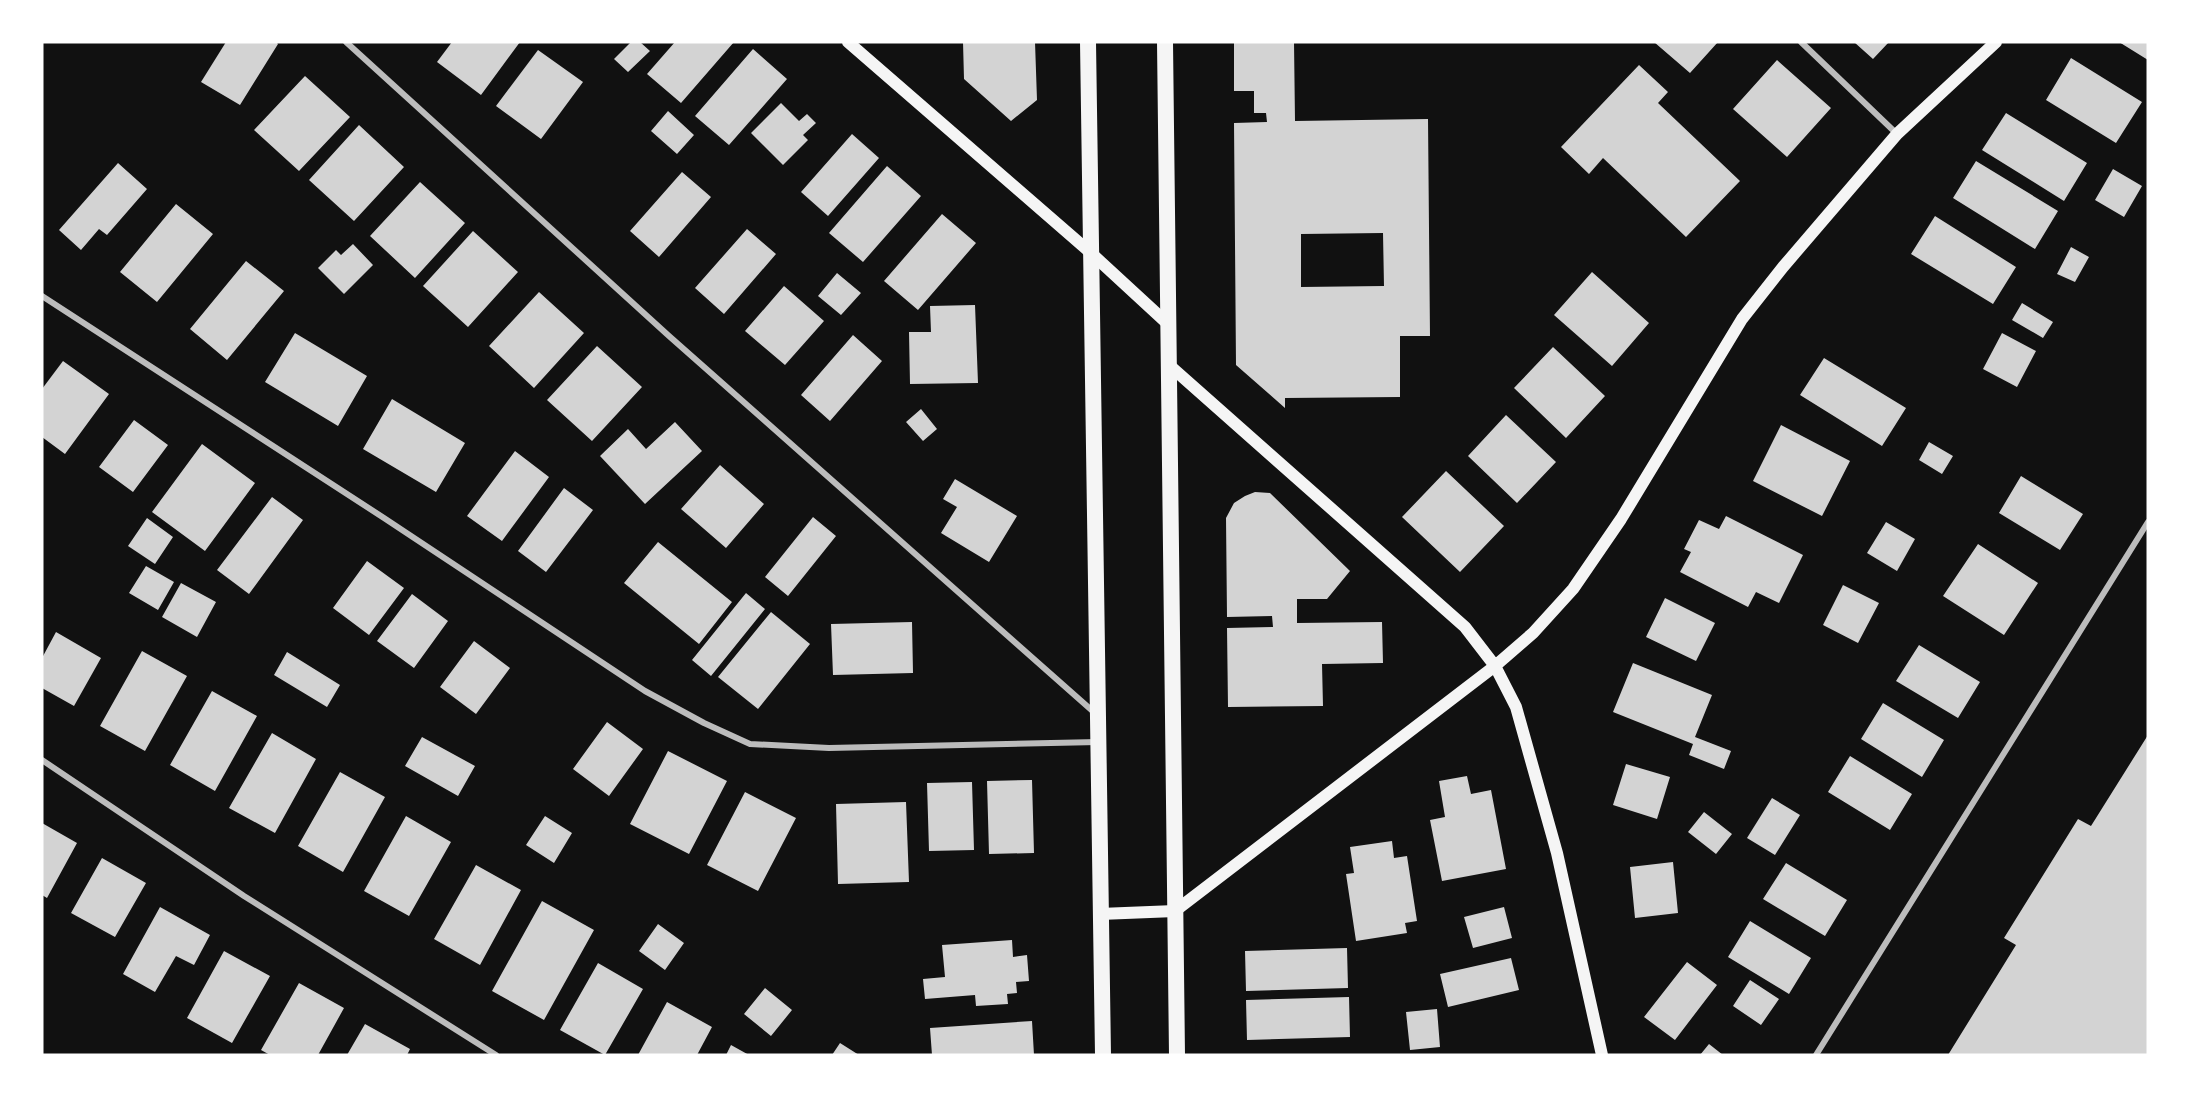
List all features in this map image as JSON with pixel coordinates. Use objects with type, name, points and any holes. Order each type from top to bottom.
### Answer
[{"type":"highway","points":[[1088,42],[1103,1055]]},
{"type":"highway","points":[[1165,42],[1177,1055]]},
{"type":"main road","points":[[848,42],[1091,253],[1168,324]]},
{"type":"main road","points":[[1100,914],[1175,911],[1495,666],[1533,633],[1573,589],[1621,519],[1742,318],[1897,134],[1996,42]]},
{"type":"main road","points":[[1168,365],[1465,627],[1495,666],[1516,707],[1557,853],[1602,1055]]},
{"type":"street","points":[[346,42],[669,336],[1098,717]]},
{"type":"street","points":[[1801,42],[1897,134]]},
{"type":"street","points":[[42,296],[345,492],[645,691],[704,723],[750,744],[829,748],[1099,742]]},
{"type":"street","points":[[1816,1055],[2148,522]]},
{"type":"street","points":[[42,760],[244,896],[496,1055]]},
{"type":"building","points":[[226,42],[276,42],[278,44],[240,105],[201,82]]},
{"type":"building","points":[[452,42],[520,42],[481,95],[437,62]]},
{"type":"building","points":[[631,42],[640,42],[650,51],[628,72],[614,59]]},
{"type":"building","points":[[675,42],[734,42],[681,103],[647,74]]},
{"type":"building","points":[[963,42],[1035,42],[1037,100],[1011,121],[964,79]]},
{"type":"building","points":[[1234,42],[1294,42],[1295,121],[1428,119],[1430,336],[1400,336],[1400,397],[1285,398],[1285,408],[1236,365],[1234,123],[1267,122],[1266,113],[1254,113],[1254,91],[1234,91]],"holes":[[[1383,233],[1384,286],[1301,287],[1301,234]]]},
{"type":"building","points":[[1654,42],[1718,42],[1690,73]]},
{"type":"building","points":[[1854,42],[1889,42],[1873,59]]},
{"type":"building","points":[[2119,42],[2148,42],[2148,60]]},
{"type":"building","points":[[753,49],[787,79],[729,145],[695,116]]},
{"type":"building","points":[[538,50],[583,82],[541,139],[496,106]]},
{"type":"building","points":[[2071,58],[2142,102],[2116,143],[2046,100]]},
{"type":"building","points":[[1777,60],[1831,108],[1787,157],[1733,109]]},
{"type":"building","points":[[1639,65],[1668,92],[1658,103],[1740,181],[1686,237],[1603,158],[1589,174],[1561,147]]},
{"type":"building","points":[[305,76],[350,117],[299,171],[254,130]]},
{"type":"building","points":[[781,103],[799,121],[807,114],[816,123],[803,135],[808,140],[783,165],[751,133]]},
{"type":"building","points":[[668,111],[694,135],[677,154],[651,131]]},
{"type":"building","points":[[2006,113],[2087,163],[2064,201],[1982,150]]},
{"type":"building","points":[[359,125],[404,167],[354,221],[309,180]]},
{"type":"building","points":[[852,134],[879,158],[828,216],[801,192]]},
{"type":"building","points":[[1976,161],[2058,211],[2035,249],[1953,198]]},
{"type":"building","points":[[118,163],[147,189],[107,235],[99,229],[81,250],[59,230]]},
{"type":"building","points":[[887,166],[921,196],[863,262],[829,233]]},
{"type":"building","points":[[2113,169],[2142,186],[2124,217],[2095,200]]},
{"type":"building","points":[[682,172],[711,197],[659,257],[630,231]]},
{"type":"building","points":[[420,182],[465,223],[415,278],[370,236]]},
{"type":"building","points":[[176,204],[213,234],[157,302],[120,272]]},
{"type":"building","points":[[942,214],[976,243],[918,310],[884,281]]},
{"type":"building","points":[[1935,216],[2016,267],[1993,304],[1911,254]]},
{"type":"building","points":[[747,229],[776,254],[724,314],[695,288]]},
{"type":"building","points":[[473,231],[518,272],[468,327],[423,286]]},
{"type":"building","points":[[353,244],[373,265],[344,294],[318,268],[336,250],[341,255]]},
{"type":"building","points":[[2071,247],[2089,257],[2075,282],[2057,274]]},
{"type":"building","points":[[246,261],[284,291],[227,360],[190,329]]},
{"type":"building","points":[[1592,272],[1649,323],[1612,366],[1554,315]]},
{"type":"building","points":[[837,273],[861,293],[841,315],[818,296]]},
{"type":"building","points":[[784,286],[824,321],[785,365],[745,331]]},
{"type":"building","points":[[539,292],[584,333],[534,388],[489,346]]},
{"type":"building","points":[[2022,303],[2053,322],[2043,338],[2012,320]]},
{"type":"building","points":[[975,305],[978,383],[910,384],[909,332],[931,332],[930,306]]},
{"type":"building","points":[[295,333],[367,376],[338,426],[265,382]]},
{"type":"building","points":[[2002,333],[2036,351],[2017,387],[1983,369]]},
{"type":"building","points":[[853,335],[882,361],[830,421],[801,395]]},
{"type":"building","points":[[597,346],[642,387],[592,441],[547,400]]},
{"type":"building","points":[[1553,347],[1605,396],[1566,438],[1514,388]]},
{"type":"building","points":[[1824,358],[1906,408],[1882,446],[1800,395]]},
{"type":"building","points":[[63,361],[109,394],[65,454],[42,437],[42,389]]},
{"type":"building","points":[[392,399],[465,443],[436,492],[363,449]]},
{"type":"building","points":[[921,409],[937,429],[923,441],[906,422]]},
{"type":"building","points":[[1506,415],[1556,462],[1517,503],[1468,456]]},
{"type":"building","points":[[134,420],[168,445],[133,492],[99,467]]},
{"type":"building","points":[[675,422],[702,451],[645,504],[600,456],[628,429],[646,449]]},
{"type":"building","points":[[1781,425],[1850,461],[1822,516],[1753,481]]},
{"type":"building","points":[[1929,442],[1953,456],[1942,474],[1919,460]]},
{"type":"building","points":[[202,444],[255,483],[205,551],[152,512]]},
{"type":"building","points":[[515,451],[549,477],[502,541],[467,516]]},
{"type":"building","points":[[720,465],[764,504],[726,548],[681,509]]},
{"type":"building","points":[[1446,471],[1504,526],[1460,572],[1402,517]]},
{"type":"building","points":[[2021,476],[2083,514],[2060,550],[1999,513]]},
{"type":"building","points":[[955,479],[1017,516],[989,562],[941,533],[957,507],[943,499]]},
{"type":"building","points":[[564,488],[593,510],[546,572],[518,551]]},
{"type":"building","points":[[1255,492],[1270,493],[1350,571],[1327,599],[1297,599],[1297,623],[1382,622],[1383,663],[1322,664],[1323,706],[1228,707],[1227,628],[1273,627],[1272,616],[1227,617],[1226,518],[1234,503]]},
{"type":"building","points":[[272,497],[303,520],[249,594],[217,570]]},
{"type":"building","points":[[1726,516],[1803,555],[1779,603],[1756,592],[1748,607],[1680,572],[1691,552],[1684,549],[1699,520],[1719,529]]},
{"type":"building","points":[[813,517],[836,536],[788,596],[765,577]]},
{"type":"building","points":[[147,518],[173,537],[155,564],[128,546]]},
{"type":"building","points":[[1886,522],[1915,539],[1897,571],[1867,553]]},
{"type":"building","points":[[658,542],[732,602],[699,644],[624,583]]},
{"type":"building","points":[[1978,544],[2038,583],[2004,635],[1943,596]]},
{"type":"building","points":[[367,561],[404,588],[369,635],[333,608]]},
{"type":"building","points":[[146,566],[174,582],[158,610],[129,593]]},
{"type":"building","points":[[181,583],[216,602],[197,637],[162,617]]},
{"type":"building","points":[[1843,585],[1879,603],[1858,643],[1823,625]]},
{"type":"building","points":[[746,593],[765,609],[711,676],[692,660]]},
{"type":"building","points":[[412,594],[448,621],[414,668],[377,641]]},
{"type":"building","points":[[1665,598],[1715,623],[1696,661],[1646,637]]},
{"type":"building","points":[[771,612],[810,644],[758,709],[718,677]]},
{"type":"building","points":[[912,622],[913,673],[833,675],[831,624]]},
{"type":"building","points":[[56,632],[101,658],[74,706],[42,688],[42,658]]},
{"type":"building","points":[[474,641],[510,668],[476,714],[440,687]]},
{"type":"building","points":[[1919,645],[1980,682],[1958,718],[1896,681]]},
{"type":"building","points":[[142,651],[187,676],[145,751],[100,726]]},
{"type":"building","points":[[287,652],[340,685],[327,707],[274,675]]},
{"type":"building","points":[[1633,663],[1712,695],[1695,737],[1731,751],[1724,769],[1689,755],[1693,744],[1613,712]]},
{"type":"building","points":[[212,691],[257,716],[215,791],[170,765]]},
{"type":"building","points":[[1883,703],[1944,740],[1922,777],[1861,739]]},
{"type":"building","points":[[607,722],[643,749],[609,796],[573,769]]},
{"type":"building","points":[[272,733],[316,759],[275,833],[229,808]]},
{"type":"building","points":[[2148,735],[2148,1055],[1948,1055],[2016,945],[2004,938],[2078,819],[2091,826]]},
{"type":"building","points":[[422,737],[475,766],[458,796],[405,766]]},
{"type":"building","points":[[668,751],[727,781],[689,854],[630,824]]},
{"type":"building","points":[[1850,756],[1912,794],[1890,830],[1828,792]]},
{"type":"building","points":[[1626,764],[1670,777],[1657,819],[1613,805]]},
{"type":"building","points":[[340,772],[385,797],[343,872],[298,846]]},
{"type":"building","points":[[1467,776],[1471,794],[1491,790],[1506,869],[1442,881],[1430,820],[1445,817],[1439,781]]},
{"type":"building","points":[[1032,780],[1034,853],[989,854],[987,781]]},
{"type":"building","points":[[972,782],[974,850],[929,851],[927,783]]},
{"type":"building","points":[[745,792],[796,818],[758,891],[707,865]]},
{"type":"building","points":[[1772,798],[1800,815],[1775,855],[1747,838]]},
{"type":"building","points":[[906,802],[909,882],[838,884],[836,804]]},
{"type":"building","points":[[1704,812],[1732,834],[1716,854],[1688,832]]},
{"type":"building","points":[[406,816],[451,842],[409,916],[364,891]]},
{"type":"building","points":[[545,816],[572,833],[554,863],[526,845]]},
{"type":"building","points":[[42,823],[77,843],[47,898],[42,895]]},
{"type":"building","points":[[1392,841],[1394,858],[1407,856],[1417,921],[1405,923],[1407,933],[1356,941],[1346,874],[1354,873],[1350,847]]},
{"type":"building","points":[[102,858],[146,883],[115,937],[71,913]]},
{"type":"building","points":[[1673,862],[1678,913],[1635,918],[1630,867]]},
{"type":"building","points":[[1786,863],[1847,900],[1825,936],[1763,899]]},
{"type":"building","points":[[476,865],[521,890],[480,965],[434,939]]},
{"type":"building","points":[[542,901],[594,930],[544,1020],[492,991]]},
{"type":"building","points":[[160,907],[210,935],[194,965],[176,956],[155,992],[123,974]]},
{"type":"building","points":[[1504,907],[1512,938],[1473,948],[1464,917]]},
{"type":"building","points":[[1750,921],[1811,958],[1789,994],[1728,957]]},
{"type":"building","points":[[658,924],[684,943],[665,970],[639,951]]},
{"type":"building","points":[[1012,940],[1013,957],[1027,955],[1029,981],[1016,982],[1017,993],[1007,994],[1008,1004],[976,1006],[975,995],[925,999],[923,979],[945,977],[942,945]]},
{"type":"building","points":[[1347,948],[1348,988],[1246,991],[1245,951]]},
{"type":"building","points":[[224,951],[270,976],[232,1043],[187,1018]]},
{"type":"building","points":[[1511,958],[1519,990],[1448,1007],[1440,974]]},
{"type":"building","points":[[1687,962],[1717,985],[1675,1040],[1644,1017]]},
{"type":"building","points":[[598,963],[643,989],[605,1055],[560,1030]]},
{"type":"building","points":[[1750,980],[1779,999],[1761,1025],[1733,1006]]},
{"type":"building","points":[[299,983],[344,1008],[318,1055],[270,1055],[261,1050]]},
{"type":"building","points":[[765,988],[792,1010],[771,1036],[744,1014]]},
{"type":"building","points":[[1349,997],[1350,1037],[1247,1040],[1246,1000]]},
{"type":"building","points":[[667,1002],[712,1027],[697,1055],[638,1055]]},
{"type":"building","points":[[1437,1009],[1440,1047],[1410,1050],[1406,1012]]},
{"type":"building","points":[[1032,1021],[1034,1055],[932,1055],[930,1028]]},
{"type":"building","points":[[365,1024],[410,1049],[407,1055],[347,1055]]},
{"type":"building","points":[[840,1043],[859,1055],[832,1055]]},
{"type":"building","points":[[1709,1044],[1723,1055],[1700,1055]]},
{"type":"building","points":[[731,1045],[749,1055],[726,1055]]}]
